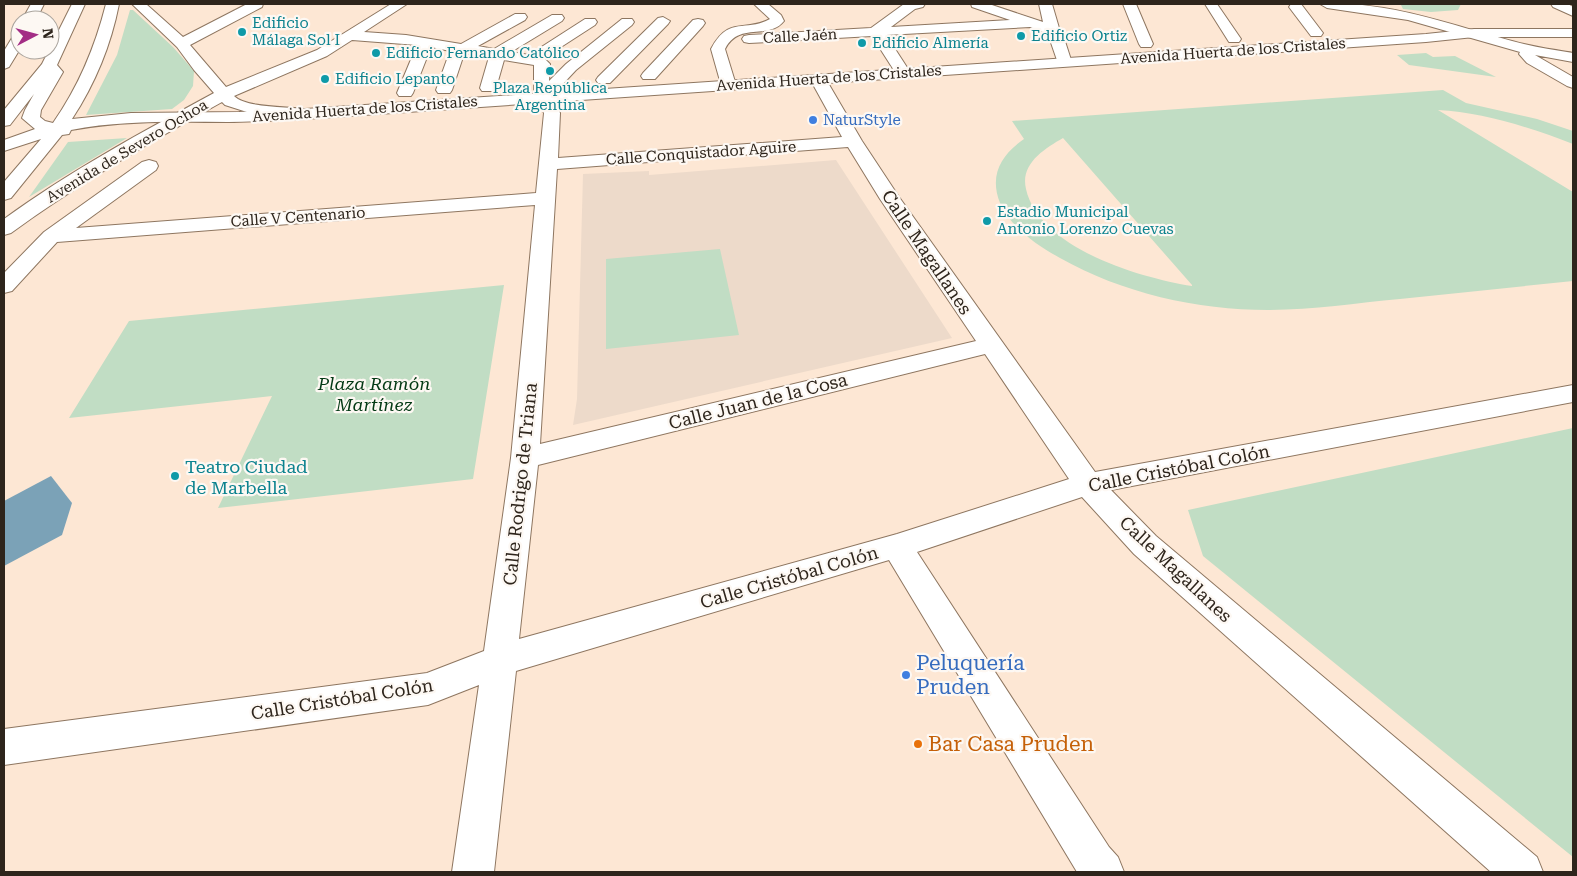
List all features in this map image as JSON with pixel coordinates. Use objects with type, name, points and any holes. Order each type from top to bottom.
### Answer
[{"type":"street","points":[[4,121],[49,64],[78,4]]},
{"type":"street","points":[[4,194],[67,114],[87,79],[101,47],[112,4]]},
{"type":"street","name":"Avenida de Severo Ochoa","points":[[4,229],[72,181],[223,94],[182,44],[138,4]]},
{"type":"street","points":[[182,44],[257,4]]},
{"type":"street","points":[[305,114],[250,108],[231,102],[223,94],[322,53],[400,4]]},
{"type":"street","points":[[728,85],[718,49],[733,30],[770,24],[776,21],[776,18],[761,4]]},
{"type":"street","points":[[902,72],[876,31],[910,6],[918,4]]},
{"type":"street","points":[[977,4],[1052,30]]},
{"type":"street","points":[[1046,4],[1052,30],[1055,32],[1064,62]]},
{"type":"street","points":[[1129,4],[1146,44]]},
{"type":"street","points":[[1211,4],[1234,38]]},
{"type":"street","points":[[1327,4],[1409,16],[1523,48],[1532,60],[1573,83]]},
{"type":"street","points":[[1558,4],[1573,12]]},
{"type":"street","points":[[1296,7],[1316,33]]},
{"type":"street","points":[[1409,16],[1430,27],[1432,32],[1426,38]]},
{"type":"street","points":[[488,88],[501,54],[557,18]]},
{"type":"street","points":[[444,90],[459,52],[510,20]]},
{"type":"street","points":[[604,80],[663,21]]},
{"type":"street","points":[[350,36],[426,42],[459,52],[501,54],[532,59],[590,22]]},
{"type":"street","points":[[549,90],[571,67],[627,22]]},
{"type":"street","name":"Calle Jaén","points":[[749,39],[1030,23]]},
{"type":"street","points":[[649,76],[698,24]]},
{"type":"street","points":[[1474,33],[1570,33]]},
{"type":"street","name":"Avenida Huerta de los Cristales","points":[[56,129],[102,120],[184,116],[253,117],[305,114],[549,90],[728,85],[1426,38],[1474,33]]},
{"type":"street","points":[[1523,48],[1525,40],[1529,38],[1570,33]]},
{"type":"street","points":[[1426,38],[1468,40],[1573,57]]},
{"type":"street","points":[[405,93],[426,42]]},
{"type":"street","name":"Calle Rodrigo de Triana","points":[[473,872],[526,458],[552,113],[549,90],[540,84],[542,64],[540,61],[532,59]]},
{"type":"street","points":[[49,64],[56,72],[33,110],[31,118],[39,125],[56,129],[94,132],[163,128],[263,121],[305,114]]},
{"type":"street","name":"Calle Magallanes","points":[[818,79],[853,141],[890,199],[1088,484],[1145,545],[1522,872]]},
{"type":"street","points":[[4,146],[29,136],[56,129]]},
{"type":"street","name":"Calle Conquistador Aguire","points":[[548,164],[853,141]]},
{"type":"street","name":"Avenida de Severo Ochoa","points":[[4,286],[51,236],[149,166]]},
{"type":"street","name":"Calle V Centenario","points":[[51,236],[545,198]]},
{"type":"street","name":"Calle Juan de la Cosa","points":[[526,458],[990,345]]},
{"type":"street","name":"Calle Cristóbal Colón","points":[[4,747],[428,689],[500,660],[897,546],[1088,484],[1573,393]]},
{"type":"street","points":[[897,546],[1094,862],[1103,872]]},
{"type":"shaded area","points":[[836,160],[952,338],[573,425],[577,399],[583,174],[649,171],[649,175]]},
{"type":"green space","points":[[1392,4],[1461,4],[1458,10],[1431,12],[1403,9],[1401,5]]},
{"type":"green space","points":[[130,10],[133,10],[173,47],[194,71],[193,86],[184,100],[172,109],[86,115],[117,55]]},
{"type":"green space","points":[[1426,53],[1433,57],[1455,56],[1496,77],[1409,65],[1397,55]]},
{"type":"green space","points":[[1443,90],[1466,103],[1537,119],[1573,131],[1573,144],[1541,132],[1489,117],[1438,110],[1573,192],[1573,281],[1284,310],[1214,307],[1187,303],[1134,290],[1109,281],[1060,258],[1026,235],[1005,212],[997,193],[996,183],[999,166],[1009,152],[1024,139],[1012,121]],"holes":[[[1063,138],[1192,285],[1146,276],[1094,257],[1071,244],[1050,228],[1035,210],[1026,189],[1025,180],[1027,172],[1035,158]]]},
{"type":"green space","points":[[127,138],[29,197],[68,142]]},
{"type":"green space","points":[[720,249],[739,335],[606,349],[606,259]]},
{"type":"green space","name":"Plaza Ramón Martínez","points":[[504,285],[473,479],[218,508],[272,396],[69,418],[129,321]]},
{"type":"green space","points":[[1573,428],[1573,857],[1203,556],[1188,510]]},
{"type":"water","points":[[51,476],[72,503],[62,535],[4,566],[4,501]]},
{"type":"place","name":"Edificio Málaga Sol I","points":[[242,32]]},
{"type":"place","name":"Edificio Ortiz","points":[[1021,36]]},
{"type":"place","name":"Edificio Almería","points":[[862,43]]},
{"type":"place","name":"Edificio Fernando Católico","points":[[376,53]]},
{"type":"place","name":"Plaza República Argentina","points":[[550,71]]},
{"type":"place","name":"Edificio Lepanto","points":[[325,79]]},
{"type":"place","name":"NaturStyle","points":[[813,120]]},
{"type":"place","name":"Estadio Municipal Antonio Lorenzo Cuevas","points":[[987,221]]},
{"type":"place","name":"Teatro Ciudad de Marbella","points":[[175,476]]},
{"type":"place","name":"Peluquería Pruden","points":[[906,675]]},
{"type":"place","name":"Bar Casa Pruden","points":[[918,744]]}]
